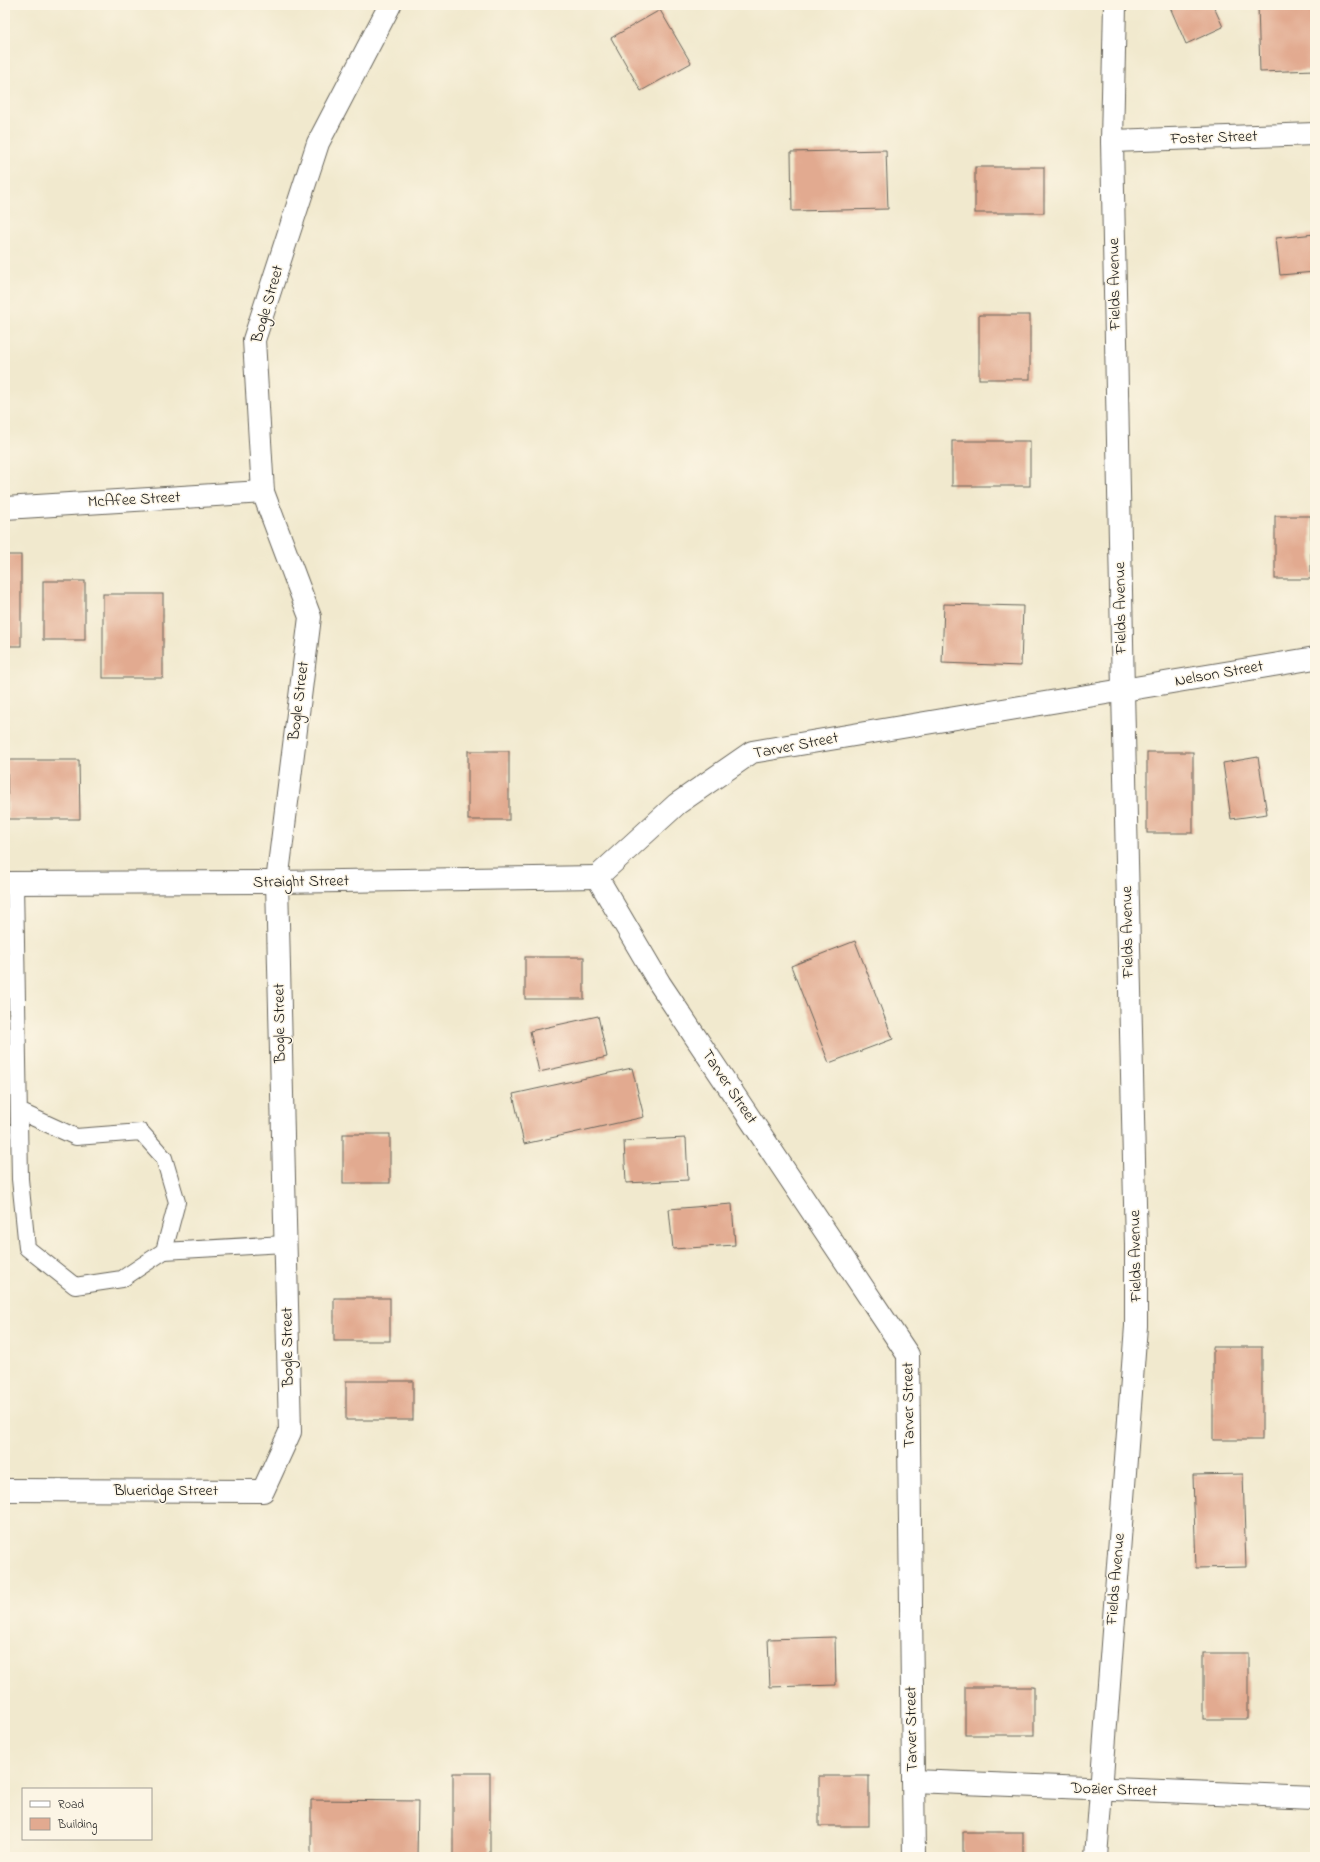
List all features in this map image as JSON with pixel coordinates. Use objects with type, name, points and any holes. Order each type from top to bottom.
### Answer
[{"type":"street","name":"Bogle Street","points":[[290,1432],[277,882],[310,617],[263,492],[254,340],[318,142],[390,5]]},
{"type":"street","name":"Fields Avenue","points":[[1096,1857],[1136,1326],[1136,1245],[1112,141],[1115,5]]},
{"type":"street","name":"Foster Street","points":[[1112,141],[1315,134]]},
{"type":"street","name":"McAfee Street","points":[[5,508],[263,492]]},
{"type":"street","name":"Nelson Street","points":[[1123,691],[1315,658]]},
{"type":"street","name":"Tarver Street","points":[[914,1857],[908,1355],[660,984],[597,877],[677,804],[752,752],[1123,691]]},
{"type":"street","name":"Straight Street","points":[[10,883],[277,882],[597,877]]},
{"type":"street","name":"Blueridge Street","points":[[5,1490],[263,1491],[290,1432]]},
{"type":"street","name":"Dozier Street","points":[[912,1782],[1315,1797]]},
{"type":"lane","points":[[10,883],[19,1111],[20,1179],[27,1248],[75,1286],[122,1279],[164,1251],[285,1244]]},
{"type":"lane","points":[[19,1111],[76,1137],[141,1132],[164,1158],[177,1202],[164,1251]]},
{"type":"building","points":[[1169,5],[1213,5],[1223,27],[1186,44]]},
{"type":"building","points":[[1258,5],[1315,5],[1315,70],[1260,72]]},
{"type":"building","points":[[660,10],[691,63],[641,91],[611,38]]},
{"type":"building","points":[[886,150],[888,209],[792,211],[791,152]]},
{"type":"building","points":[[975,167],[1044,167],[1044,213],[975,213]]},
{"type":"building","points":[[1315,234],[1315,272],[1280,275],[1276,238]]},
{"type":"building","points":[[979,315],[1030,315],[1030,379],[979,379]]},
{"type":"building","points":[[952,441],[1030,441],[1030,486],[952,486]]},
{"type":"building","points":[[1275,516],[1311,516],[1311,579],[1275,579]]},
{"type":"building","points":[[5,555],[21,555],[21,646],[5,646]]},
{"type":"building","points":[[43,581],[85,581],[85,640],[43,640]]},
{"type":"building","points":[[103,594],[163,594],[163,678],[103,678]]},
{"type":"building","points":[[944,604],[1023,606],[1021,666],[942,663]]},
{"type":"building","points":[[468,751],[509,751],[509,820],[468,820]]},
{"type":"building","points":[[1147,752],[1193,752],[1193,833],[1147,833]]},
{"type":"building","points":[[1258,757],[1267,814],[1231,819],[1223,763]]},
{"type":"building","points":[[7,760],[79,760],[80,819],[8,819]]},
{"type":"building","points":[[855,941],[893,1039],[829,1063],[791,966]]},
{"type":"building","points":[[525,957],[584,957],[584,999],[525,999]]},
{"type":"building","points":[[598,1016],[607,1057],[539,1072],[530,1031]]},
{"type":"building","points":[[632,1068],[644,1117],[524,1144],[513,1094]]},
{"type":"building","points":[[343,1134],[390,1134],[390,1183],[343,1183]]},
{"type":"building","points":[[686,1138],[688,1180],[626,1183],[624,1141]]},
{"type":"building","points":[[732,1204],[735,1245],[673,1249],[669,1209]]},
{"type":"building","points":[[334,1298],[390,1298],[390,1341],[334,1341]]},
{"type":"building","points":[[1213,1347],[1262,1347],[1262,1440],[1213,1440]]},
{"type":"building","points":[[346,1381],[413,1381],[413,1420],[346,1420]]},
{"type":"building","points":[[1243,1474],[1246,1567],[1196,1568],[1193,1475]]},
{"type":"building","points":[[835,1637],[836,1685],[770,1687],[768,1639]]},
{"type":"building","points":[[1203,1653],[1248,1653],[1248,1719],[1203,1719]]},
{"type":"building","points":[[965,1687],[1034,1687],[1034,1735],[965,1735]]},
{"type":"building","points":[[453,1773],[490,1773],[490,1857],[453,1857]]},
{"type":"building","points":[[819,1776],[869,1776],[869,1826],[819,1826]]},
{"type":"building","points":[[311,1800],[418,1801],[417,1857],[311,1857]]},
{"type":"building","points":[[963,1832],[1023,1832],[1023,1857],[963,1857]]}]
